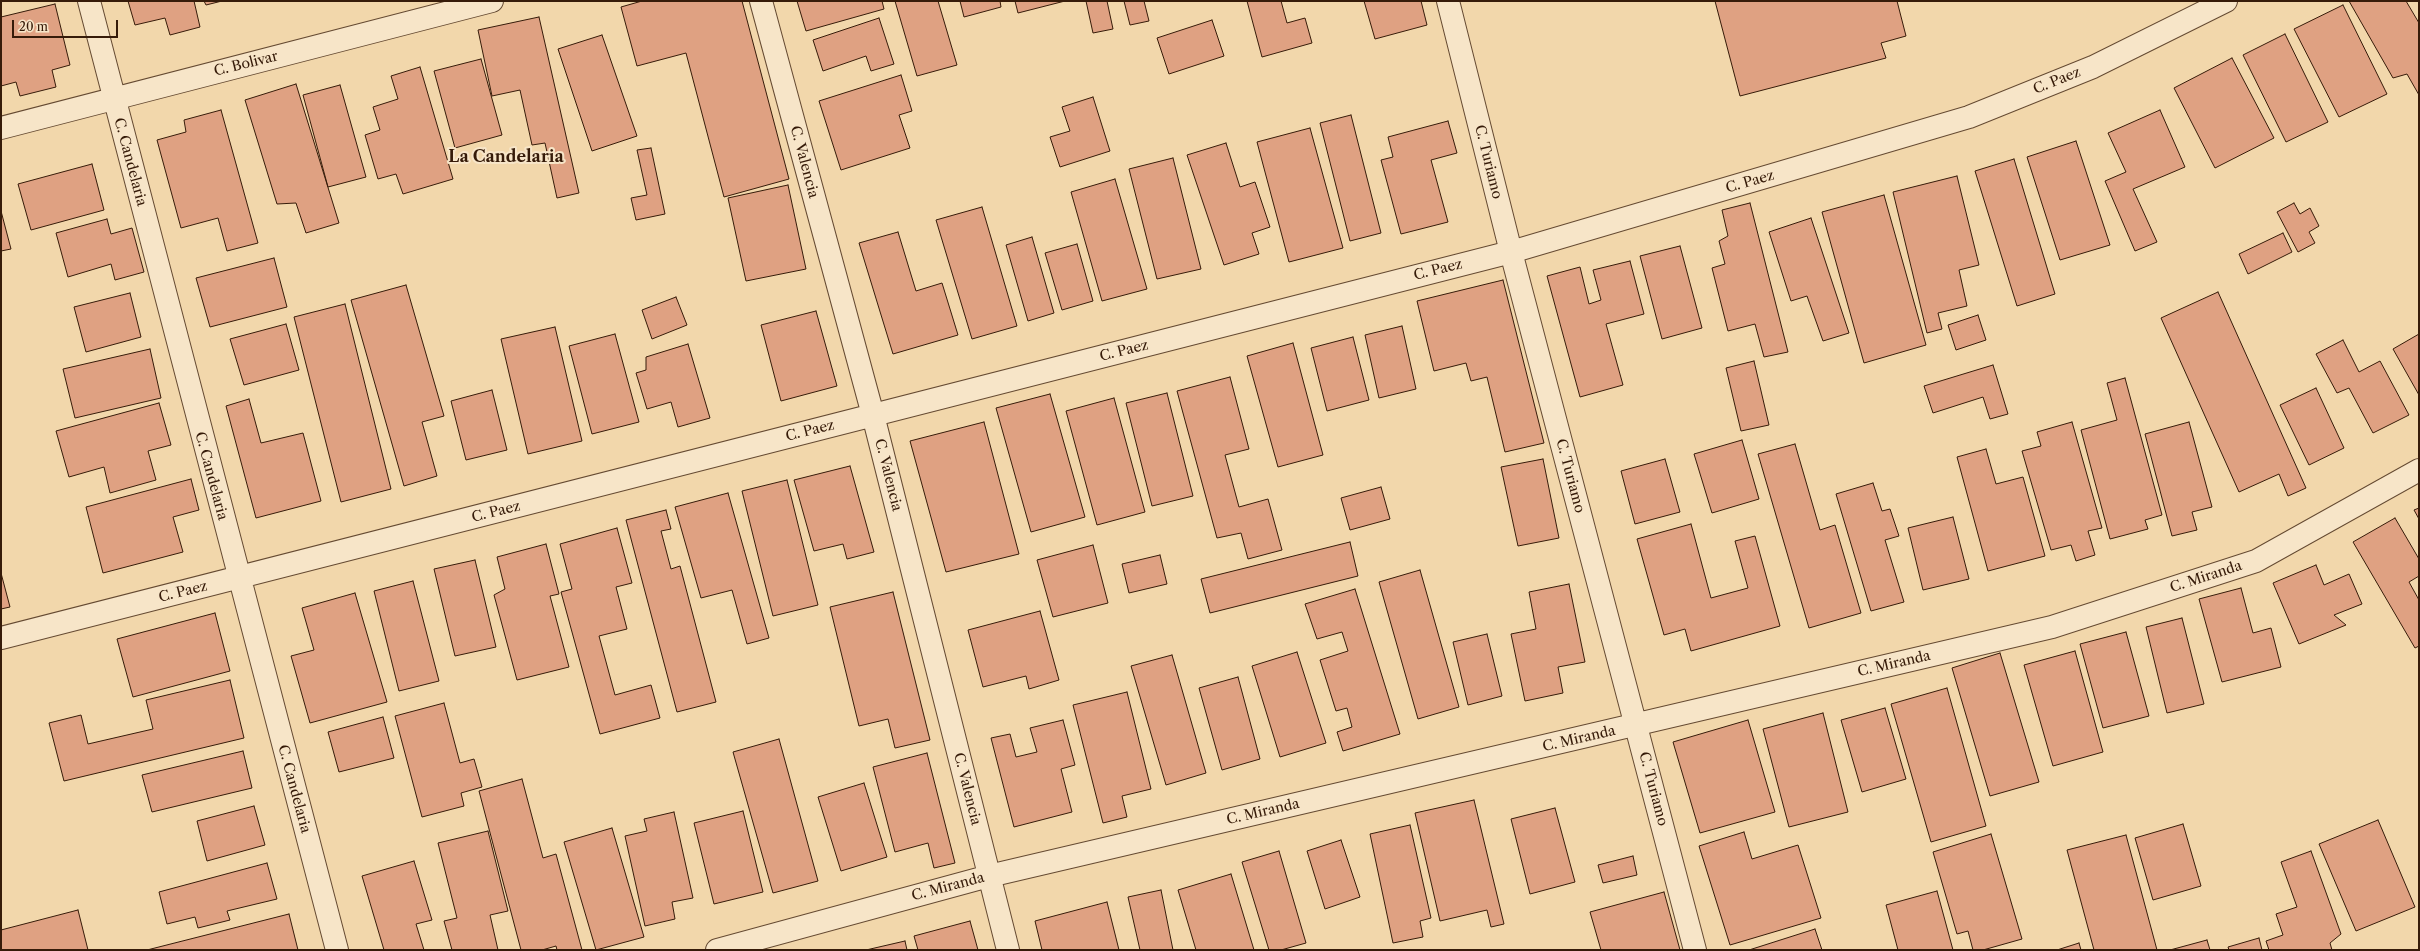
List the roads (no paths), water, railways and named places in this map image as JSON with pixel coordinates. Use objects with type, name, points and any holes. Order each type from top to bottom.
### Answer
[{"type":"street","name":"C. Candelaria","points":[[89,1],[238,578],[337,950]]},
{"type":"street","name":"C. Bolivar","points":[[1,128],[492,1]]},
{"type":"street","name":"C. Valencia","points":[[761,1],[873,415],[1008,950]]},
{"type":"street","name":"C. Turiamo","points":[[1448,1],[1511,252],[1695,950]]},
{"type":"street","name":"C. Paez","points":[[1,638],[1511,252],[1969,117],[2093,67],[2226,1]]},
{"type":"street","name":"C. Miranda","points":[[717,950],[989,876],[2052,627],[2256,561],[2419,470]]},
{"type":"district","name":"La Candelaria","points":[[506,157]]}]
